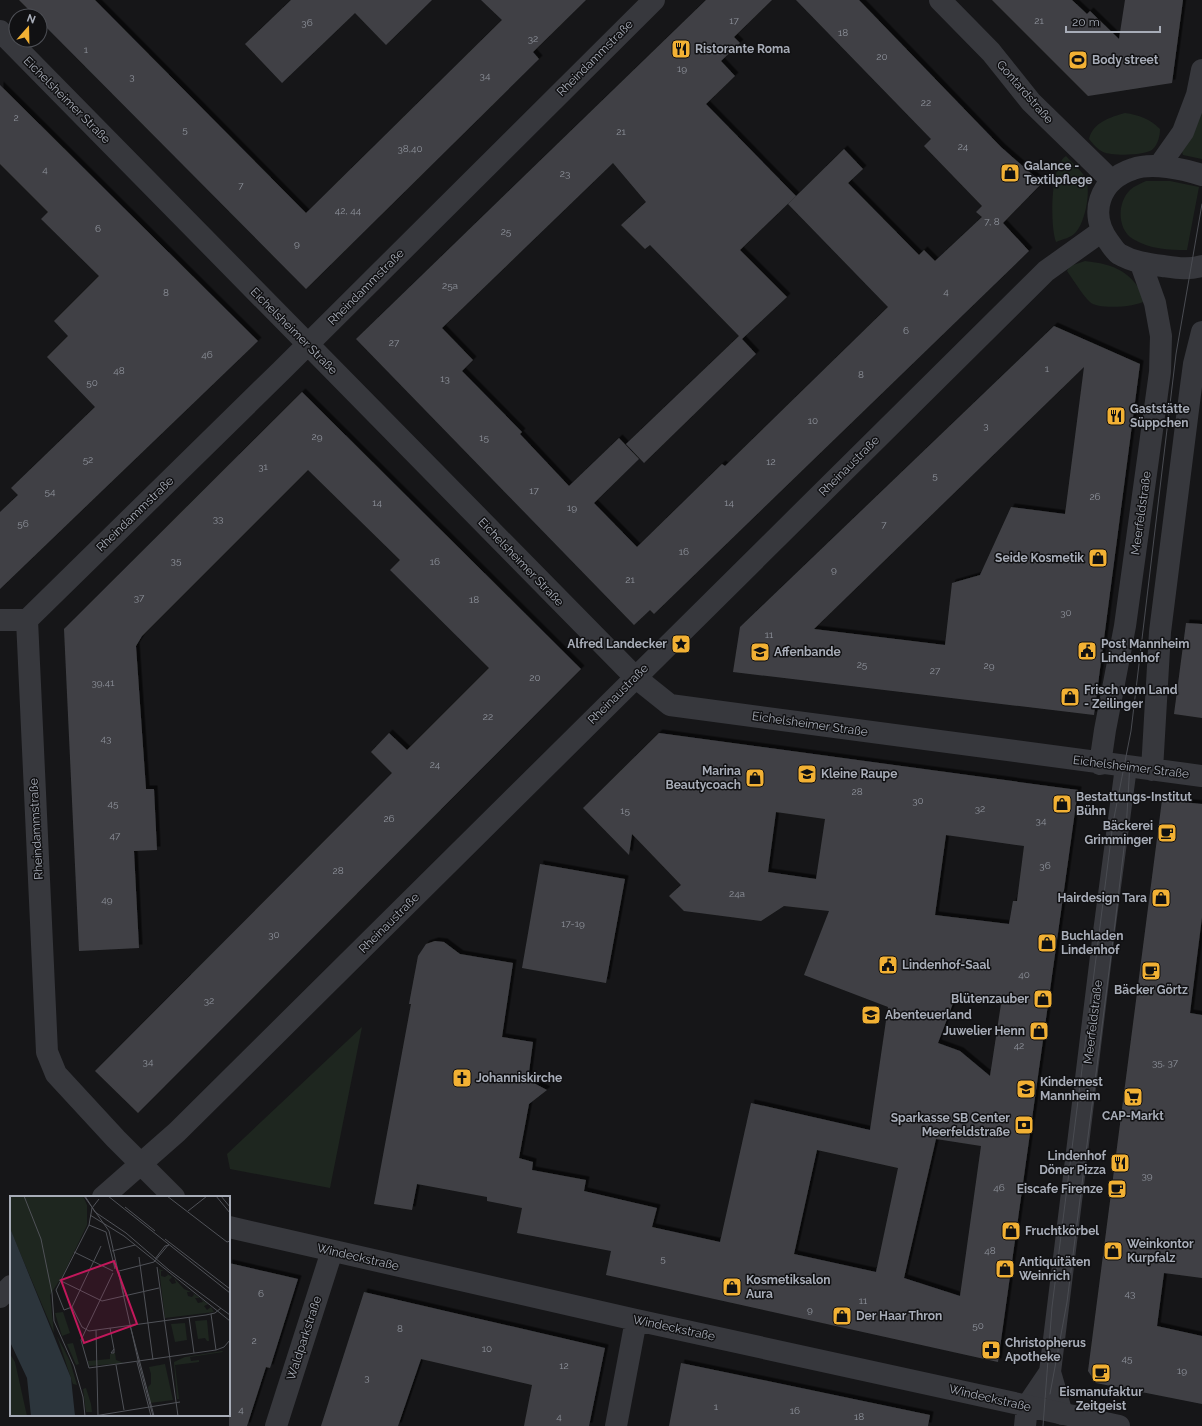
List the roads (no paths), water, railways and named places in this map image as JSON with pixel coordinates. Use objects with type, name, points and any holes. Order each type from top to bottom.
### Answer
[{"type":"street","name":"Rheindammstraße","points":[[140,1164],[56,1074],[47,1052],[27,620],[308,345],[654,0]]},
{"type":"street","name":"Gontardstraße","points":[[940,0],[991,52],[1030,102],[1112,181]]},
{"type":"street","name":"Eichelsheimer Straße","points":[[0,31],[635,677],[670,706],[1100,764],[1202,776]]},
{"type":"street","points":[[1159,166],[1183,132],[1198,95],[1202,70]]},
{"type":"street","points":[[1202,175],[1184,169],[1159,166],[1133,168],[1112,181],[1101,197],[1097,212],[1102,231],[1118,253],[1141,264],[1190,270],[1202,266]]},
{"type":"street","name":"Rheinaustraße","points":[[104,1196],[177,1132],[1046,271],[1102,231]]},
{"type":"street","name":"Meerfeldstraße","points":[[1100,764],[1125,626],[1160,372],[1161,336],[1156,309],[1141,264]]},
{"type":"street","points":[[1152,770],[1160,632],[1194,364],[1202,332]]},
{"type":"street","points":[[0,620],[27,620]]},
{"type":"street","name":"Meerfeldstraße","points":[[1061,1420],[1050,1372],[1103,940],[1126,767]]},
{"type":"street","points":[[140,1164],[173,1196]]},
{"type":"street","name":"Windeckstraße","points":[[230,1227],[636,1320],[1026,1416],[1119,1426]]},
{"type":"street","name":"Waldparkstraße","points":[[276,1426],[332,1251]]},
{"type":"street","points":[[0,1297],[10,1287]]},
{"type":"street","points":[[616,1426],[636,1320]]},
{"type":"street","name":"Meerfeldstraße","points":[[1026,1416],[1050,1372]]},
{"type":"tram line","points":[[1043,1426],[1052,1307],[1113,823],[1131,731],[1176,354],[1202,204]]},
{"type":"tram line","points":[[1050,1394],[1067,1302],[1114,932],[1126,831],[1130,762]]},
{"type":"place","name":"Ristorante Roma","points":[[681,49]]},
{"type":"place","name":"Body street","points":[[1078,60]]},
{"type":"place","name":"Galance - Textilpflege","points":[[1010,173]]},
{"type":"place","name":"Gaststätte Süppchen","points":[[1116,416]]},
{"type":"place","name":"Seide Kosmetik","points":[[1098,558]]},
{"type":"place","name":"Alfred Landecker","points":[[681,644]]},
{"type":"place","name":"Post Mannheim Lindenhof","points":[[1087,651]]},
{"type":"place","name":"Affenbande","points":[[760,652]]},
{"type":"place","name":"Frisch vom Land - Zeilinger","points":[[1070,697]]},
{"type":"place","name":"Kleine Raupe","points":[[807,774]]},
{"type":"place","name":"Marina Beautycoach","points":[[755,778]]},
{"type":"place","name":"Bestattungs-Institut Bühn","points":[[1062,804]]},
{"type":"place","name":"Bäckerei Grimminger","points":[[1167,833]]},
{"type":"place","name":"Hairdesign Tara","points":[[1161,898]]},
{"type":"place","name":"Buchladen Lindenhof","points":[[1047,943]]},
{"type":"place","name":"Lindenhof-Saal","points":[[888,965]]},
{"type":"place","name":"Bäcker Görtz","points":[[1151,971]]},
{"type":"place","name":"Blütenzauber","points":[[1043,999]]},
{"type":"place","name":"Abenteuerland","points":[[871,1015]]},
{"type":"place","name":"Juwelier Henn","points":[[1039,1031]]},
{"type":"place","name":"Johanniskirche","points":[[462,1078]]},
{"type":"place","name":"Kindernest Mannheim","points":[[1026,1089]]},
{"type":"place","name":"CAP-Markt","points":[[1133,1097]]},
{"type":"place","name":"Sparkasse SB Center Meerfeldstraße","points":[[1024,1125]]},
{"type":"place","name":"Lindenhof Döner Pizza","points":[[1120,1163]]},
{"type":"place","name":"Eiscafe Firenze","points":[[1117,1189]]},
{"type":"place","name":"Fruchtkörbel","points":[[1011,1231]]},
{"type":"place","name":"Weinkontor Kurpfalz","points":[[1113,1251]]},
{"type":"place","name":"Antiquitäten Weinrich","points":[[1005,1269]]},
{"type":"place","name":"Kosmetiksalon Aura","points":[[732,1287]]},
{"type":"place","name":"Der Haar Thron","points":[[842,1316]]},
{"type":"place","name":"Christopherus Apotheke","points":[[991,1350]]},
{"type":"place","name":"Eismanufaktur Zeitgeist","points":[[1101,1373]]}]
